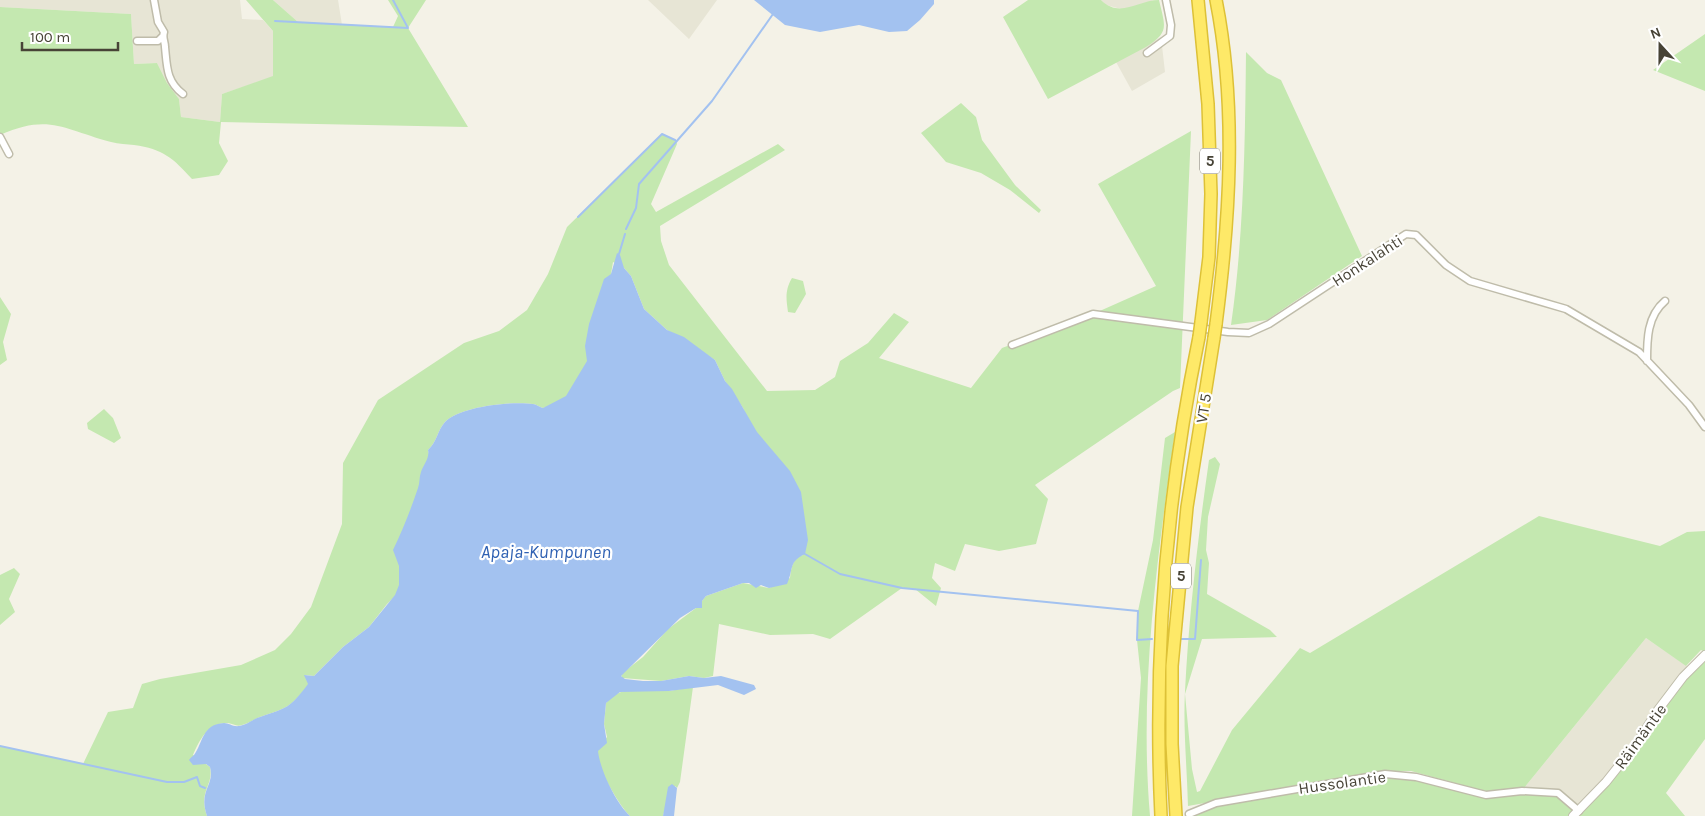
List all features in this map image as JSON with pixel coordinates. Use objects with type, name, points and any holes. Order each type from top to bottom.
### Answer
[{"type":"highway","name":"VT 5","points":[[1161,816],[1158,751],[1158,658],[1170,504],[1199,337],[1210,257],[1211,194],[1208,104],[1198,0]]},
{"type":"highway","name":"VT 5","points":[[1176,816],[1172,744],[1172,666],[1187,507],[1225,256],[1228,190],[1227,89],[1216,0]]},
{"type":"highway","points":[[1220,0],[1220,23]]},
{"type":"street","points":[[137,41],[158,41],[162,37],[164,32],[158,22],[154,0]]},
{"type":"street","points":[[1147,53],[1170,36],[1171,25],[1166,0]]},
{"type":"street","points":[[162,37],[166,45],[169,79],[183,94]]},
{"type":"street","points":[[0,137],[9,154]]},
{"type":"street","name":"Honkalahti","points":[[1012,345],[1093,314],[1249,333],[1269,324],[1406,234],[1416,235],[1446,265],[1470,282],[1566,309],[1639,352],[1689,405],[1705,427]]},
{"type":"street","points":[[1647,361],[1647,341],[1651,320],[1665,301]]},
{"type":"street","name":"Räimäntie","points":[[1576,813],[1637,743],[1658,710],[1683,677],[1705,655]]},
{"type":"street","name":"Hussolantie","points":[[1189,814],[1216,802],[1385,774],[1416,776],[1486,795],[1522,791],[1558,793],[1576,813]]},
{"type":"shaded area","points":[[0,0],[240,0],[242,19],[263,20],[273,31],[273,77],[222,94],[220,122],[181,117],[179,99],[167,83],[157,63],[134,64],[131,14],[0,7]]},
{"type":"shaded area","points":[[273,0],[338,0],[342,25],[298,22]]},
{"type":"shaded area","points":[[648,0],[717,0],[689,39]]},
{"type":"shaded area","points":[[1101,0],[1154,0],[1125,10],[1106,5]]},
{"type":"shaded area","points":[[1161,37],[1165,72],[1132,91],[1116,62]]},
{"type":"shaded area","points":[[1646,638],[1691,669],[1637,743],[1581,808],[1558,790],[1524,788]]},
{"type":"green space","points":[[246,0],[273,0],[298,22],[393,27],[398,16],[388,0],[426,0],[408,28],[468,127],[221,122],[219,143],[228,161],[219,175],[192,179],[173,160],[153,149],[111,142],[57,126],[45,124],[32,125],[17,128],[0,135],[0,7],[131,14],[134,64],[157,63],[167,83],[179,99],[181,117],[220,122],[222,94],[273,76],[273,31]]},
{"type":"green space","points":[[1028,0],[1101,0],[1115,8],[1122,8],[1159,0],[1164,28],[1159,37],[1146,47],[1048,99],[1003,17]]},
{"type":"green space","points":[[1705,34],[1705,91],[1653,70]]},
{"type":"green space","points":[[1246,52],[1267,73],[1281,80],[1362,256],[1267,320],[1231,325],[1241,223]]},
{"type":"green space","points":[[961,103],[976,117],[982,140],[1015,185],[1041,210],[1039,213],[1010,190],[981,173],[946,162],[921,133]]},
{"type":"green space","points":[[1191,131],[1180,388],[1035,485],[1048,499],[1036,544],[999,551],[965,544],[955,571],[935,563],[932,578],[941,588],[936,606],[915,589],[902,588],[830,639],[813,634],[770,635],[719,624],[713,676],[704,678],[689,676],[661,681],[622,678],[621,674],[643,657],[668,629],[696,608],[706,596],[743,583],[769,588],[790,578],[795,561],[803,555],[743,408],[725,381],[715,360],[667,330],[644,309],[631,276],[624,268],[613,262],[600,341],[570,401],[543,408],[534,404],[513,403],[474,408],[452,417],[440,429],[428,450],[449,545],[387,604],[369,627],[343,647],[314,676],[305,675],[309,684],[292,703],[283,709],[242,725],[237,726],[228,723],[215,726],[201,738],[193,755],[210,767],[210,779],[204,800],[207,816],[0,816],[0,746],[83,764],[108,712],[133,708],[142,684],[160,679],[241,665],[275,650],[291,634],[311,607],[342,524],[343,463],[378,400],[464,343],[499,331],[527,310],[548,274],[567,227],[662,134],[676,141],[677,144],[651,204],[656,212],[778,144],[785,150],[660,226],[661,241],[669,265],[767,391],[815,390],[835,377],[840,361],[868,343],[894,313],[909,322],[879,358],[971,388],[1002,348],[1093,314],[1156,286],[1098,184]]},
{"type":"green space","points":[[792,278],[803,281],[806,294],[795,313],[788,312],[787,302],[787,290]]},
{"type":"green space","points":[[0,297],[11,314],[3,342],[7,360],[0,365]]},
{"type":"green space","points":[[104,409],[113,418],[121,438],[114,443],[88,429],[87,423]]},
{"type":"green space","points":[[1175,432],[1156,576],[1148,672],[1147,768],[1150,816],[1132,816],[1141,678],[1137,640],[1138,611],[1153,540],[1165,438]]},
{"type":"green space","points":[[1215,457],[1220,464],[1208,517],[1206,550],[1209,563],[1207,594],[1270,630],[1277,637],[1202,639],[1185,694],[1189,633],[1209,460]]},
{"type":"green space","points":[[1539,516],[1660,546],[1687,532],[1705,531],[1705,652],[1701,650],[1686,666],[1646,638],[1524,788],[1487,792],[1411,771],[1385,771],[1188,806],[1185,694],[1192,769],[1197,792],[1200,791],[1232,730],[1300,648],[1310,653]]},
{"type":"green space","points":[[14,568],[20,574],[9,599],[15,612],[0,625],[0,575]]},
{"type":"green space","points":[[1705,655],[1705,739],[1666,793],[1685,816],[1189,816],[1216,803],[1385,774],[1416,777],[1486,795],[1558,793],[1579,811],[1606,782],[1658,710]]},
{"type":"green space","points":[[693,687],[680,782],[677,788],[675,786],[663,816],[630,816],[620,804],[609,785],[598,756],[598,750],[607,737],[604,724],[606,703],[619,693],[627,691],[669,691]]},
{"type":"water","points":[[754,0],[934,0],[934,4],[907,31],[889,32],[859,25],[820,32],[785,25]]},
{"type":"water","name":"Apaja-Kumpunen","points":[[617,253],[620,255],[624,268],[631,276],[644,309],[667,330],[684,337],[715,360],[725,381],[732,389],[757,432],[790,471],[801,492],[808,540],[805,554],[796,560],[792,566],[787,584],[769,588],[761,585],[756,588],[749,583],[743,583],[706,596],[702,601],[702,608],[696,608],[680,618],[621,676],[625,679],[661,681],[689,676],[704,678],[721,676],[754,685],[756,689],[744,695],[718,685],[669,691],[620,692],[606,703],[604,724],[607,743],[598,751],[599,759],[614,795],[630,816],[207,816],[204,800],[210,779],[210,767],[206,764],[193,765],[189,760],[197,750],[207,730],[217,724],[224,723],[235,726],[242,725],[292,703],[308,684],[304,675],[314,676],[343,647],[369,627],[395,595],[399,585],[399,566],[393,550],[419,486],[420,474],[428,456],[428,450],[442,425],[452,417],[474,408],[524,403],[534,404],[543,408],[566,396],[587,361],[585,346],[589,324],[604,279],[611,274]]},
{"type":"water","points":[[672,784],[677,788],[674,816],[663,816],[668,787]]},
{"type":"waterway","points":[[275,21],[408,28],[393,0]]},
{"type":"waterway","points":[[626,229],[636,208],[639,184],[712,101],[773,14]]},
{"type":"waterway","points":[[578,217],[662,134],[675,140]]},
{"type":"waterway","points":[[619,254],[625,234]]},
{"type":"waterway","points":[[805,554],[840,574],[902,588],[1138,611],[1137,640],[1152,639]]},
{"type":"waterway","points":[[1181,639],[1195,639],[1201,560]]},
{"type":"waterway","points":[[0,746],[167,782],[184,782],[197,777],[200,786],[205,788]]}]
